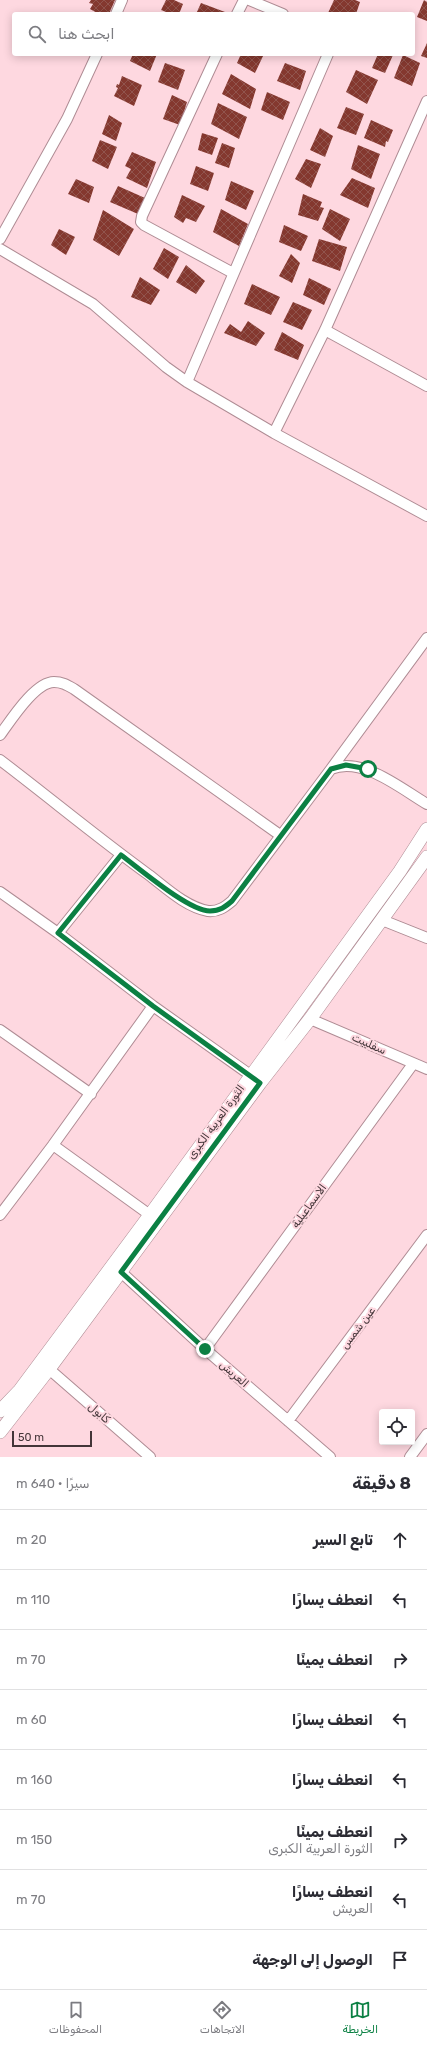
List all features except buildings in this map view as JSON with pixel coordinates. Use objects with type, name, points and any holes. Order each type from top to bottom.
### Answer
[{"type":"street","points":[[117,12],[122,0]]},
{"type":"street","points":[[238,12],[244,0]]},
{"type":"street","points":[[250,0],[278,12]]},
{"type":"street","points":[[0,239],[67,120],[96,56]]},
{"type":"street","points":[[216,56],[142,216],[141,222],[150,229],[233,273]]},
{"type":"street","points":[[187,382],[327,56]]},
{"type":"street","points":[[274,433],[325,330],[427,101]]},
{"type":"street","points":[[0,249],[93,304],[166,367],[187,382],[274,433],[427,516]]},
{"type":"street","points":[[325,330],[427,386]]},
{"type":"street","points":[[0,760],[121,855],[182,900],[209,911],[222,909],[232,901],[427,638]]},
{"type":"street","points":[[0,735],[24,702],[41,686],[52,682],[62,683],[74,689],[280,835]]},
{"type":"street","points":[[331,769],[346,765],[368,769],[427,804]]},
{"type":"street","name":"الثورة العربية الكبرى","points":[[0,1432],[121,1272],[400,871],[427,829]]},
{"type":"street","points":[[58,933],[121,855]]},
{"type":"street","name":"الثورة العربية الكبرى","points":[[0,1411],[20,1390],[150,1215],[255,1079],[310,1019],[412,880],[427,857]]},
{"type":"street","points":[[400,871],[412,880]]},
{"type":"street","points":[[0,892],[58,933],[153,1006],[255,1079]]},
{"type":"street","points":[[382,920],[427,938]]},
{"type":"street","points":[[0,1215],[91,1094],[153,1006]]},
{"type":"street","name":"سفلييت","points":[[310,1019],[427,1069]]},
{"type":"street","points":[[0,1030],[91,1094]]},
{"type":"street","name":"الاسماعيلية","points":[[205,1349],[413,1064]]},
{"type":"street","points":[[53,1145],[150,1215]]},
{"type":"street","name":"عين شمس","points":[[288,1421],[427,1235]]},
{"type":"street","name":"العريش","points":[[121,1272],[205,1349],[330,1457]]},
{"type":"street","name":"كابول","points":[[49,1369],[150,1457]]},
{"type":"street","points":[[410,1457],[427,1434]]},
{"type":"route","points":[[205,1349],[121,1272],[260,1083],[153,1006],[58,933],[121,855],[182,900],[209,911],[222,909],[232,901],[331,769],[346,765],[368,769]]}]
